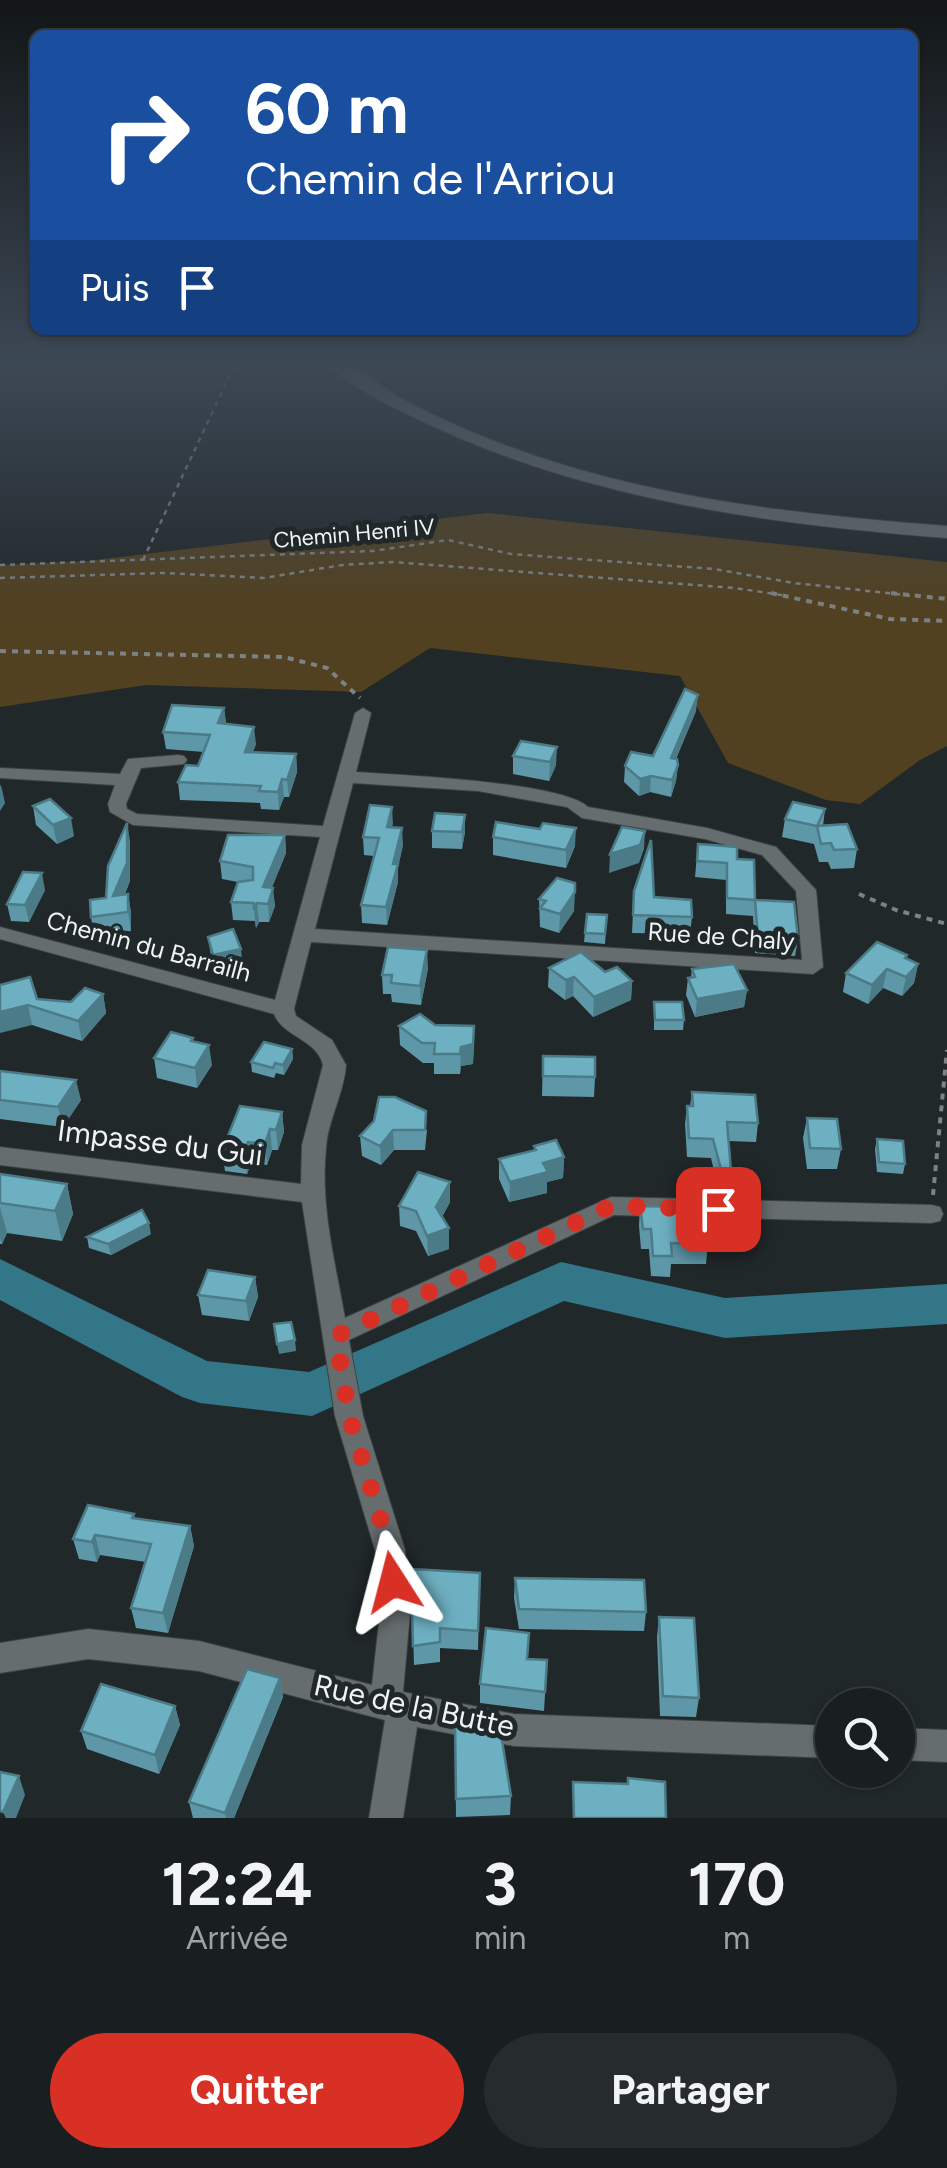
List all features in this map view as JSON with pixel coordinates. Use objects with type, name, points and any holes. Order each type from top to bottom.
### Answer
[{"type":"main road","points":[[495,447],[528,460],[610,482],[780,515],[860,526],[947,530]]},
{"type":"street","points":[[363,713],[283,1010],[286,1019],[328,1047],[335,1060],[336,1072],[323,1102],[314,1142],[312,1194],[349,1416],[390,1550],[395,1613],[386,1818]]},
{"type":"street","points":[[178,760],[134,763],[117,804],[119,812],[133,819],[333,832]]},
{"type":"street","points":[[0,774],[126,780]]},
{"type":"street","name":"Rue de Chaly","points":[[303,934],[813,967],[806,890],[769,851],[707,834],[582,812],[573,804],[497,790],[346,777]]},
{"type":"street","name":"Chemin du Barrailh","points":[[0,934],[283,1010]]},
{"type":"street","name":"Impasse du Gui","points":[[0,1156],[312,1194]]},
{"type":"street","points":[[337,1340],[611,1206],[931,1214]]},
{"type":"street","name":"Rue de la Butte","points":[[0,1658],[88,1644],[200,1656],[393,1706],[514,1730],[815,1741]]},
{"type":"street","points":[[915,1745],[947,1746]]},
{"type":"path","points":[[143,560],[196,447]]},
{"type":"path","name":"Chemin Henri IV","points":[[0,564],[382,550],[462,541],[511,554],[714,570],[947,599]]},
{"type":"path","points":[[382,550],[393,562]]},
{"type":"path","points":[[163,573],[169,558]]},
{"type":"path","points":[[0,578],[163,573],[264,578],[342,565],[393,562],[735,588],[804,598],[890,619],[947,618]]},
{"type":"path","points":[[0,651],[284,657],[324,666],[344,676],[362,700],[363,713]]},
{"type":"path","points":[[859,894],[947,924]]},
{"type":"path","points":[[931,1214],[947,1050]]},
{"type":"shaded area","points":[[487,513],[947,562],[947,746],[920,760],[860,804],[826,800],[728,763],[680,676],[430,648],[361,692],[146,685],[0,707],[0,565],[87,561]]},
{"type":"building","points":[[685,689],[698,695],[671,758],[677,759],[678,765],[672,780],[651,776],[640,779],[625,766],[631,752],[653,756]]},
{"type":"building","points":[[172,705],[224,708],[218,723],[254,727],[245,752],[296,754],[287,780],[282,779],[278,792],[259,791],[261,786],[178,782],[186,765],[198,766],[210,735],[163,732]]},
{"type":"building","points":[[521,741],[557,747],[550,762],[513,756]]},
{"type":"building","points":[[50,799],[71,818],[53,825],[33,806]]},
{"type":"building","points":[[793,802],[825,809],[817,826],[785,819]]},
{"type":"building","points":[[370,805],[392,807],[387,827],[402,828],[393,864],[398,864],[386,907],[361,905],[379,838],[363,837]]},
{"type":"building","points":[[435,813],[465,815],[462,832],[432,831]]},
{"type":"building","points":[[496,822],[540,829],[543,823],[576,828],[566,850],[493,837]]},
{"type":"building","points":[[127,823],[127,863],[113,896],[128,894],[128,912],[91,917],[90,900],[106,898],[108,866]]},
{"type":"building","points":[[847,824],[857,849],[834,850],[831,843],[821,844],[817,826]]},
{"type":"building","points":[[622,827],[645,831],[640,845],[610,854]]},
{"type":"building","points":[[228,835],[285,835],[263,887],[273,888],[268,904],[257,903],[254,910],[254,903],[231,902],[238,882],[253,880],[253,867],[220,861]]},
{"type":"building","points":[[651,840],[654,897],[691,900],[692,917],[633,915],[634,891]]},
{"type":"building","points":[[698,844],[737,847],[737,859],[754,860],[755,900],[727,898],[727,863],[697,861]]},
{"type":"building","points":[[23,872],[42,873],[25,905],[7,904]]},
{"type":"building","points":[[557,878],[575,883],[575,892],[560,914],[540,908],[546,901],[539,899]]},
{"type":"building","points":[[755,900],[794,902],[798,939],[758,937]]},
{"type":"building","points":[[587,914],[607,915],[605,934],[585,933]]},
{"type":"building","points":[[233,929],[241,949],[213,955],[208,937]]},
{"type":"building","points":[[877,942],[918,964],[906,977],[887,969],[872,985],[846,973]]},
{"type":"building","points":[[388,947],[427,950],[420,986],[391,983],[392,975],[382,975]]},
{"type":"building","points":[[581,952],[605,972],[617,967],[632,981],[594,997],[574,977],[566,980],[549,968]]},
{"type":"building","points":[[734,964],[747,990],[697,999],[688,978],[695,977],[692,969]]},
{"type":"building","points":[[30,977],[37,999],[71,1002],[85,988],[103,994],[78,1021],[28,1005],[0,1012],[0,985]]},
{"type":"building","points":[[654,1002],[682,1002],[684,1020],[655,1020]]},
{"type":"building","points":[[420,1014],[435,1025],[474,1026],[473,1044],[461,1047],[460,1054],[434,1054],[435,1043],[422,1043],[399,1026]]},
{"type":"building","points":[[171,1032],[209,1045],[195,1068],[154,1058]]},
{"type":"building","points":[[264,1042],[292,1049],[283,1065],[275,1063],[273,1068],[251,1062]]},
{"type":"building","points":[[543,1056],[595,1057],[595,1077],[543,1076]]},
{"type":"building","points":[[0,1071],[76,1080],[58,1107],[0,1100]]},
{"type":"building","points":[[692,1092],[755,1095],[758,1123],[727,1122],[731,1171],[722,1173],[713,1139],[689,1138],[687,1106],[693,1106]]},
{"type":"building","points":[[379,1097],[395,1097],[426,1111],[425,1130],[393,1130],[380,1146],[360,1136],[374,1121]]},
{"type":"building","points":[[240,1106],[282,1112],[276,1130],[270,1129],[265,1144],[248,1142],[244,1153],[222,1151]]},
{"type":"building","points":[[807,1118],[837,1119],[841,1149],[810,1148]]},
{"type":"building","points":[[877,1139],[903,1141],[905,1164],[879,1162]]},
{"type":"building","points":[[556,1140],[564,1157],[543,1163],[548,1172],[510,1182],[499,1159],[536,1150],[534,1146]]},
{"type":"building","points":[[418,1172],[450,1182],[436,1207],[449,1228],[427,1236],[416,1211],[399,1206]]},
{"type":"building","points":[[0,1174],[67,1184],[55,1211],[0,1203]]},
{"type":"building","points":[[640,1206],[705,1210],[708,1244],[671,1243],[672,1256],[653,1256],[651,1229],[643,1229]]},
{"type":"building","points":[[142,1210],[149,1223],[108,1244],[87,1237]]},
{"type":"building","points":[[208,1270],[255,1277],[246,1301],[198,1295]]},
{"type":"building","points":[[291,1322],[295,1340],[277,1344],[274,1324]]},
{"type":"building","points":[[88,1505],[134,1514],[132,1518],[190,1526],[163,1613],[131,1608],[151,1544],[95,1535],[92,1542],[73,1539]]},
{"type":"building","points":[[411,1569],[480,1573],[478,1631],[440,1628],[440,1642],[413,1646]]},
{"type":"building","points":[[515,1578],[644,1580],[646,1612],[519,1609]]},
{"type":"building","points":[[659,1617],[694,1618],[699,1698],[663,1696]]},
{"type":"building","points":[[486,1628],[529,1633],[527,1659],[547,1660],[545,1692],[480,1684]]},
{"type":"building","points":[[247,1669],[280,1678],[225,1813],[189,1802]]},
{"type":"building","points":[[101,1684],[175,1706],[155,1755],[81,1731]]},
{"type":"building","points":[[455,1720],[500,1728],[511,1796],[456,1799]]},
{"type":"building","points":[[0,1772],[19,1776],[3,1812],[0,1811]]},
{"type":"building","points":[[628,1778],[665,1782],[666,1818],[574,1818],[573,1782],[628,1784]]},
{"type":"waterway","points":[[0,1278],[200,1382],[312,1394],[561,1281],[725,1318],[947,1304]]},
{"type":"route","points":[[393,1582],[390,1550],[349,1416],[336,1336],[611,1206],[718,1209]]}]
